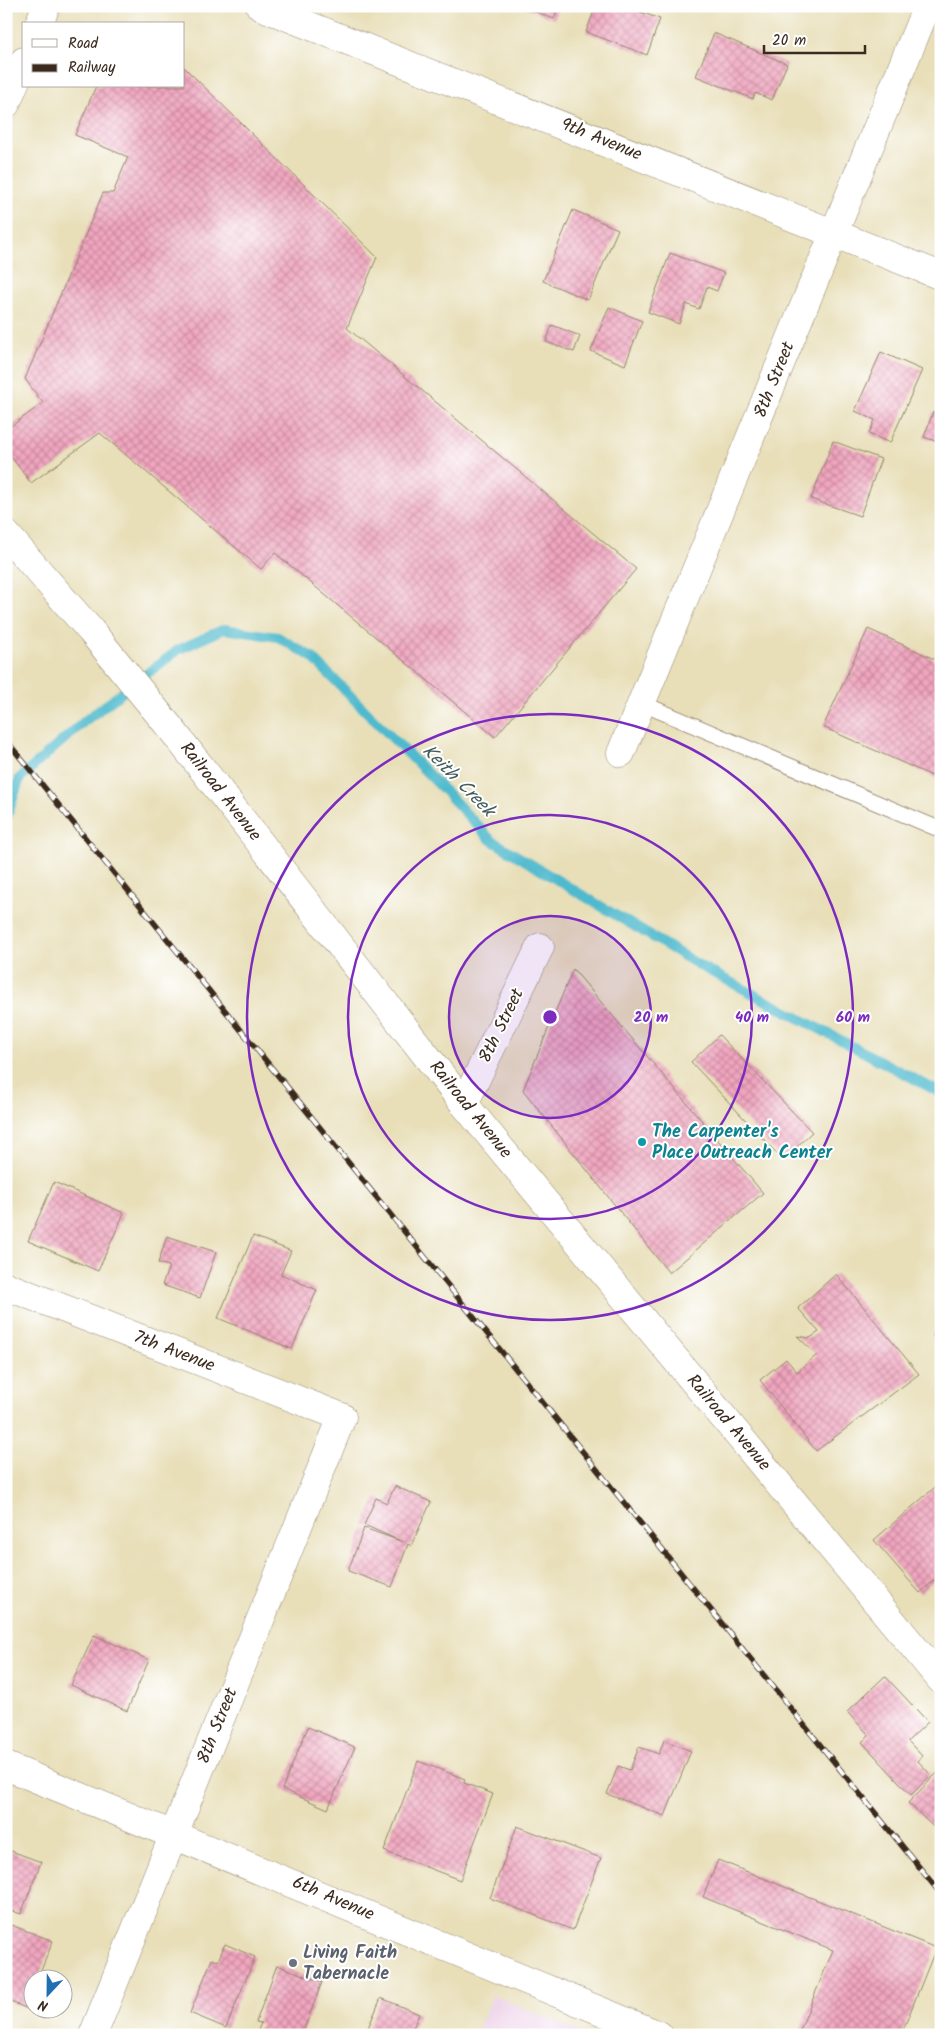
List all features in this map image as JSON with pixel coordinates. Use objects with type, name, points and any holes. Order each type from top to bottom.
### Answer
[{"type":"street","points":[[40,22],[46,6]]},
{"type":"street","name":"8th Street","points":[[621,753],[927,6]]},
{"type":"street","name":"9th Avenue","points":[[270,8],[941,276]]},
{"type":"street","points":[[6,104],[22,66]]},
{"type":"street","name":"Railroad Avenue","points":[[6,534],[91,631],[172,730],[464,1104],[941,1680]]},
{"type":"street","name":"8th Street","points":[[464,1104],[540,947]]},
{"type":"street","name":"7th Avenue","points":[[6,1286],[342,1417]]},
{"type":"street","name":"8th Street","points":[[93,2035],[342,1417]]},
{"type":"street","name":"6th Avenue","points":[[6,1766],[659,2035]]},
{"type":"lane","points":[[641,703],[941,830]]},
{"type":"shaded area","points":[[493,1995],[588,2035],[476,2035]]},
{"type":"building","points":[[521,6],[559,6],[554,19]]},
{"type":"building","points":[[596,6],[624,6],[660,19],[647,55],[586,32]]},
{"type":"building","points":[[714,33],[787,64],[772,100],[755,93],[753,99],[696,76]]},
{"type":"building","points":[[185,68],[377,257],[347,328],[636,569],[495,737],[275,553],[261,569],[100,433],[31,483],[6,450],[6,430],[43,403],[25,379],[103,193],[113,193],[128,157],[75,135],[95,88],[185,88]]},
{"type":"building","points":[[573,210],[618,229],[588,300],[543,281]]},
{"type":"building","points":[[670,253],[724,273],[717,291],[707,287],[699,309],[686,304],[679,324],[648,312]]},
{"type":"building","points":[[609,307],[642,321],[625,365],[591,351]]},
{"type":"building","points":[[552,325],[580,336],[574,352],[546,342]]},
{"type":"building","points":[[881,352],[922,370],[890,443],[869,434],[875,420],[855,411]]},
{"type":"building","points":[[933,412],[941,415],[941,443],[924,437]]},
{"type":"building","points":[[833,441],[881,459],[860,516],[811,499]]},
{"type":"building","points":[[868,629],[941,662],[941,780],[823,727]]},
{"type":"building","name":"The Carpenter's Place Outreach Center","points":[[573,969],[763,1193],[669,1273],[523,1090]]},
{"type":"building","points":[[719,1035],[812,1132],[783,1160],[691,1062]]},
{"type":"building","points":[[54,1182],[124,1213],[98,1271],[28,1241]]},
{"type":"building","points":[[167,1236],[216,1252],[200,1298],[162,1285],[169,1266],[158,1263]]},
{"type":"building","points":[[253,1236],[291,1251],[281,1274],[317,1290],[292,1349],[218,1318]]},
{"type":"building","points":[[836,1274],[919,1374],[816,1451],[760,1380],[786,1359],[797,1372],[817,1355],[797,1336],[810,1338],[819,1332],[798,1308]]},
{"type":"building","points":[[941,1314],[941,1347],[933,1336]]},
{"type":"building","points":[[941,1482],[941,1574],[920,1593],[874,1540]]},
{"type":"building","points":[[395,1486],[431,1502],[411,1546],[408,1544],[392,1587],[348,1571],[364,1528],[403,1542],[364,1525],[376,1498],[387,1503]]},
{"type":"building","points":[[94,1635],[149,1660],[127,1711],[71,1685]]},
{"type":"building","points":[[885,1676],[928,1722],[908,1741],[922,1756],[918,1761],[931,1775],[911,1795],[862,1742],[869,1735],[847,1712]]},
{"type":"building","points":[[308,1727],[355,1747],[328,1809],[282,1789]]},
{"type":"building","points":[[664,1740],[691,1751],[665,1816],[607,1794],[618,1766],[630,1770],[639,1747],[659,1754]]},
{"type":"building","points":[[418,1761],[465,1779],[464,1783],[493,1794],[460,1880],[384,1851]]},
{"type":"building","points":[[941,1769],[941,1834],[908,1803]]},
{"type":"building","points":[[517,1826],[601,1858],[573,1930],[490,1898]]},
{"type":"building","points":[[6,1849],[41,1862],[21,1914],[6,1909]]},
{"type":"building","points":[[718,1860],[936,1948],[901,2035],[798,2035],[833,1950],[703,1897]]},
{"type":"building","points":[[6,1923],[53,1941],[42,1968],[22,1968],[22,2006],[6,2000]]},
{"type":"building","points":[[225,1944],[255,1957],[226,2028],[190,2013],[212,1959],[218,1961]]},
{"type":"building","points":[[277,1965],[322,1982],[302,2035],[256,2035],[261,2023],[256,2022]]},
{"type":"building","points":[[381,1998],[419,2014],[410,2035],[365,2035]]},
{"type":"waterway","name":"Keith Creek","points":[[6,819],[20,778],[86,720],[178,650],[224,629],[278,637],[312,657],[491,840],[702,967],[941,1093]]},
{"type":"railway","points":[[6,740],[941,1894]]},
{"type":"place","name":"The Carpenter's Place Outreach Center","points":[[642,1142]]},
{"type":"place","name":"Living Faith Tabernacle","points":[[293,1963]]}]
